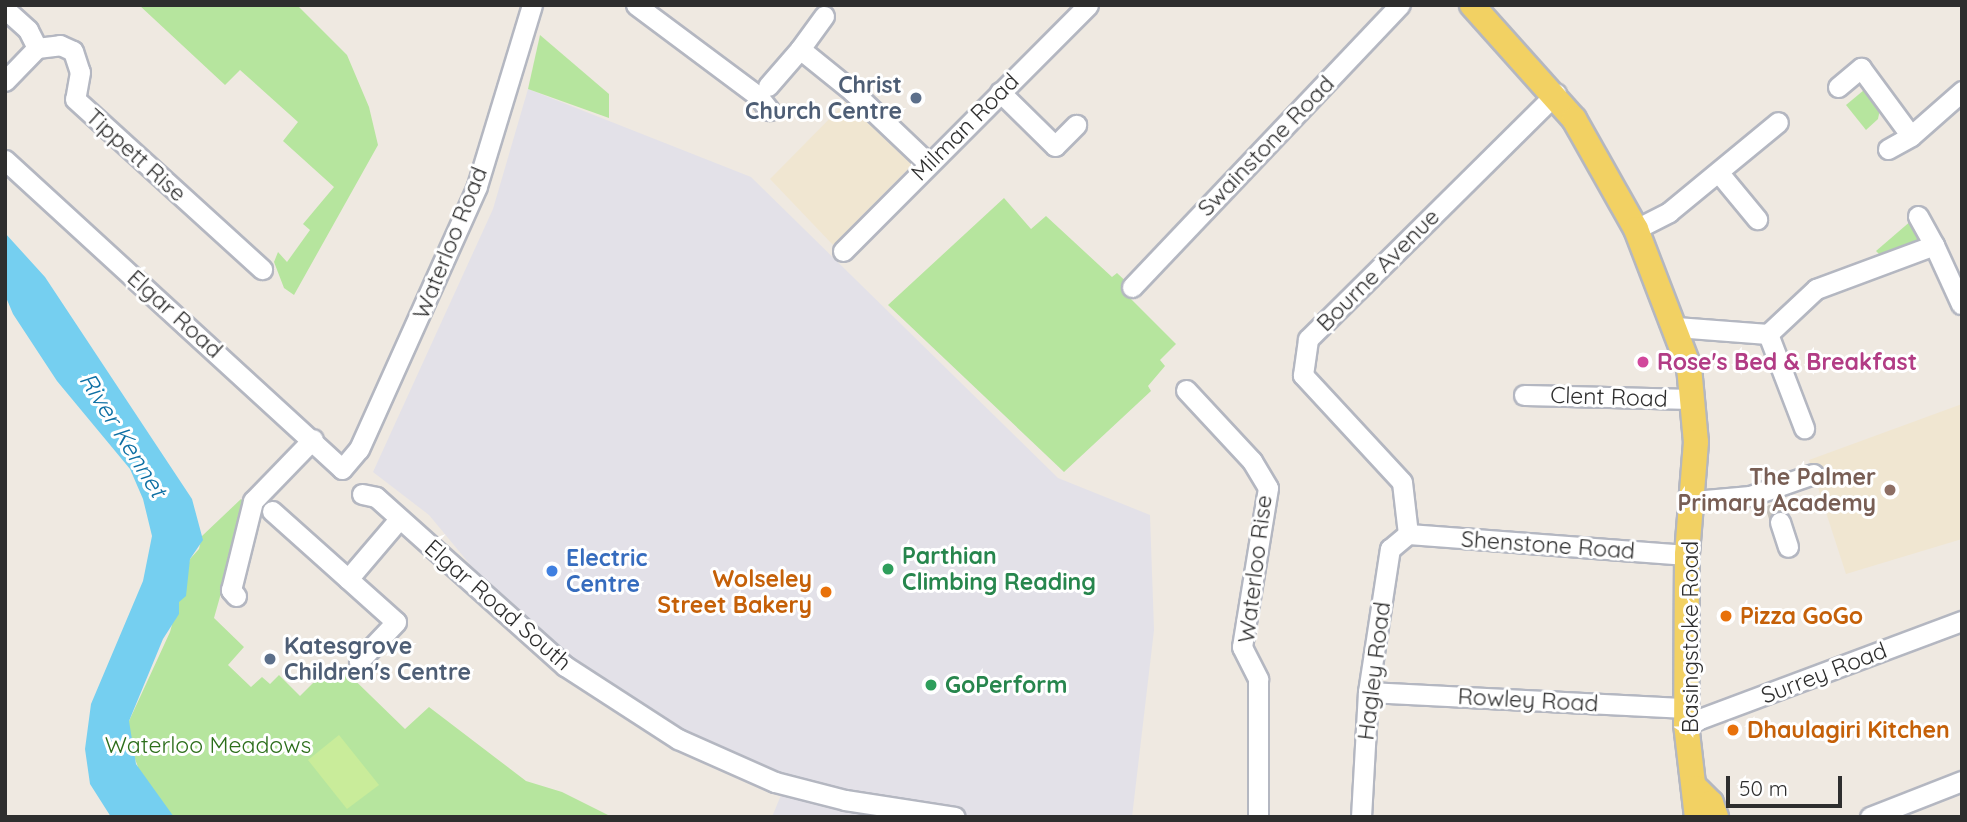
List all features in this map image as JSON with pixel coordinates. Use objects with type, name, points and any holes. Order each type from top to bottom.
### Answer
[{"type":"main road","name":"Basingstoke Road","points":[[1472,5],[1556,94],[1636,229],[1676,327],[1693,400],[1687,716],[1697,817]]},
{"type":"main road","name":"Basingstoke Road","points":[[1696,788],[1711,803],[1716,817]]},
{"type":"street","points":[[636,5],[758,96],[769,110]]},
{"type":"street","name":"Milman Road","points":[[843,251],[1088,5]]},
{"type":"street","name":"Swainstone Road","points":[[1132,287],[1400,5]]},
{"type":"street","name":"Waterloo Road","points":[[342,469],[359,449],[472,198],[530,6]]},
{"type":"street","points":[[5,9],[28,30],[37,48],[5,81]]},
{"type":"street","points":[[768,86],[824,16]]},
{"type":"street","name":"Tippett Rise","points":[[37,48],[60,45],[73,51],[80,72],[75,99],[262,269]]},
{"type":"street","points":[[800,49],[852,91],[928,163]]},
{"type":"street","points":[[1838,87],[1861,68],[1911,136]]},
{"type":"street","points":[[1888,149],[1911,136],[1962,91]]},
{"type":"street","points":[[1000,92],[1055,146],[1076,125]]},
{"type":"street","name":"Bourne Avenue","points":[[1408,534],[1402,482],[1303,374],[1308,340],[1556,94]]},
{"type":"street","points":[[1636,229],[1669,212],[1778,122]]},
{"type":"street","name":"Elgar Road","points":[[5,160],[313,439],[342,469]]},
{"type":"street","points":[[1719,173],[1757,219]]},
{"type":"street","points":[[1917,216],[1934,245],[1961,304]]},
{"type":"street","points":[[1676,327],[1768,334],[1816,289],[1934,245]]},
{"type":"street","points":[[1768,334],[1804,428]]},
{"type":"street","name":"Waterloo Rise","points":[[1186,390],[1252,461],[1268,488],[1242,647],[1258,679],[1258,817]]},
{"type":"street","name":"Clent Road","points":[[1524,395],[1693,400]]},
{"type":"street","points":[[236,596],[231,590],[253,501],[313,439]]},
{"type":"street","points":[[1693,500],[1721,501],[1772,496],[1813,474]]},
{"type":"street","name":"Elgar Road South","points":[[362,494],[376,497],[565,666],[678,739],[775,782],[845,800],[955,817]]},
{"type":"street","points":[[272,511],[396,622],[359,661]]},
{"type":"street","points":[[348,579],[399,519]]},
{"type":"street","points":[[1780,522],[1788,547]]},
{"type":"street","name":"Shenstone Road","points":[[1408,534],[1688,555]]},
{"type":"street","name":"Hagley Road","points":[[1361,817],[1368,692],[1390,549],[1408,534]]},
{"type":"street","name":"Surrey Road","points":[[1687,716],[1962,621]]},
{"type":"street","name":"Rowley Road","points":[[1368,692],[1687,716]]},
{"type":"street","points":[[1870,817],[1962,781]]},
{"type":"shaded area","points":[[528,89],[751,177],[1058,478],[1150,515],[1154,630],[1132,817],[958,817],[751,770],[612,704],[487,585],[429,515],[373,472],[493,209]]},
{"type":"shaded area","points":[[846,102],[912,165],[833,245],[770,179]]},
{"type":"shaded area","name":"The Palmer Primary Academy","points":[[1962,404],[1962,539],[1846,574],[1809,460]]},
{"type":"shaded area","points":[[781,795],[881,817],[772,817]]},
{"type":"green space","points":[[139,5],[297,5],[347,55],[369,107],[378,145],[294,295],[284,288],[274,262],[278,252],[287,262],[310,230],[303,224],[334,187],[283,141],[298,122],[240,70],[225,85]]},
{"type":"green space","points":[[540,35],[609,94],[609,118],[528,89]]},
{"type":"green space","points":[[1864,90],[1880,109],[1878,119],[1866,130],[1846,105]]},
{"type":"green space","points":[[1004,198],[1031,229],[1046,216],[1112,277],[1117,273],[1135,290],[1129,297],[1176,344],[1160,360],[1165,366],[1148,386],[1151,391],[1064,472],[888,305]]},
{"type":"green space","points":[[1912,220],[1921,239],[1918,244],[1881,256],[1876,251]]},
{"type":"green space","name":"Waterloo Meadows","points":[[241,499],[246,505],[214,618],[244,647],[228,665],[251,687],[262,677],[270,684],[279,675],[300,696],[335,661],[405,729],[429,707],[526,781],[562,792],[612,817],[171,817],[134,769],[138,767],[129,743],[129,721],[170,632],[190,559],[199,549],[202,536]]},
{"type":"green space","points":[[339,735],[379,785],[347,809],[308,760]]},
{"type":"water","name":"River Kennet","points":[[5,233],[45,277],[192,499],[203,540],[190,559],[186,596],[179,602],[179,614],[163,639],[129,721],[136,764],[174,817],[111,817],[90,784],[85,749],[91,704],[143,581],[152,536],[143,499],[130,469],[57,381],[13,314],[5,295]]},
{"type":"tunnel","points":[[1774,503],[1780,522]]},
{"type":"place","name":"Christ Church Centre","points":[[916,98]]},
{"type":"place","name":"Rose's Bed & Breakfast","points":[[1643,362]]},
{"type":"place","name":"The Palmer Primary Academy","points":[[1890,490]]},
{"type":"place","name":"Parthian Climbing Reading","points":[[888,569]]},
{"type":"place","name":"Electric Centre","points":[[552,571]]},
{"type":"place","name":"Wolseley Street Bakery","points":[[826,592]]},
{"type":"place","name":"Pizza GoGo","points":[[1726,616]]},
{"type":"place","name":"Katesgrove Children's Centre","points":[[270,659]]},
{"type":"place","name":"GoPerform","points":[[931,685]]},
{"type":"place","name":"Dhaulagiri Kitchen","points":[[1733,730]]}]
